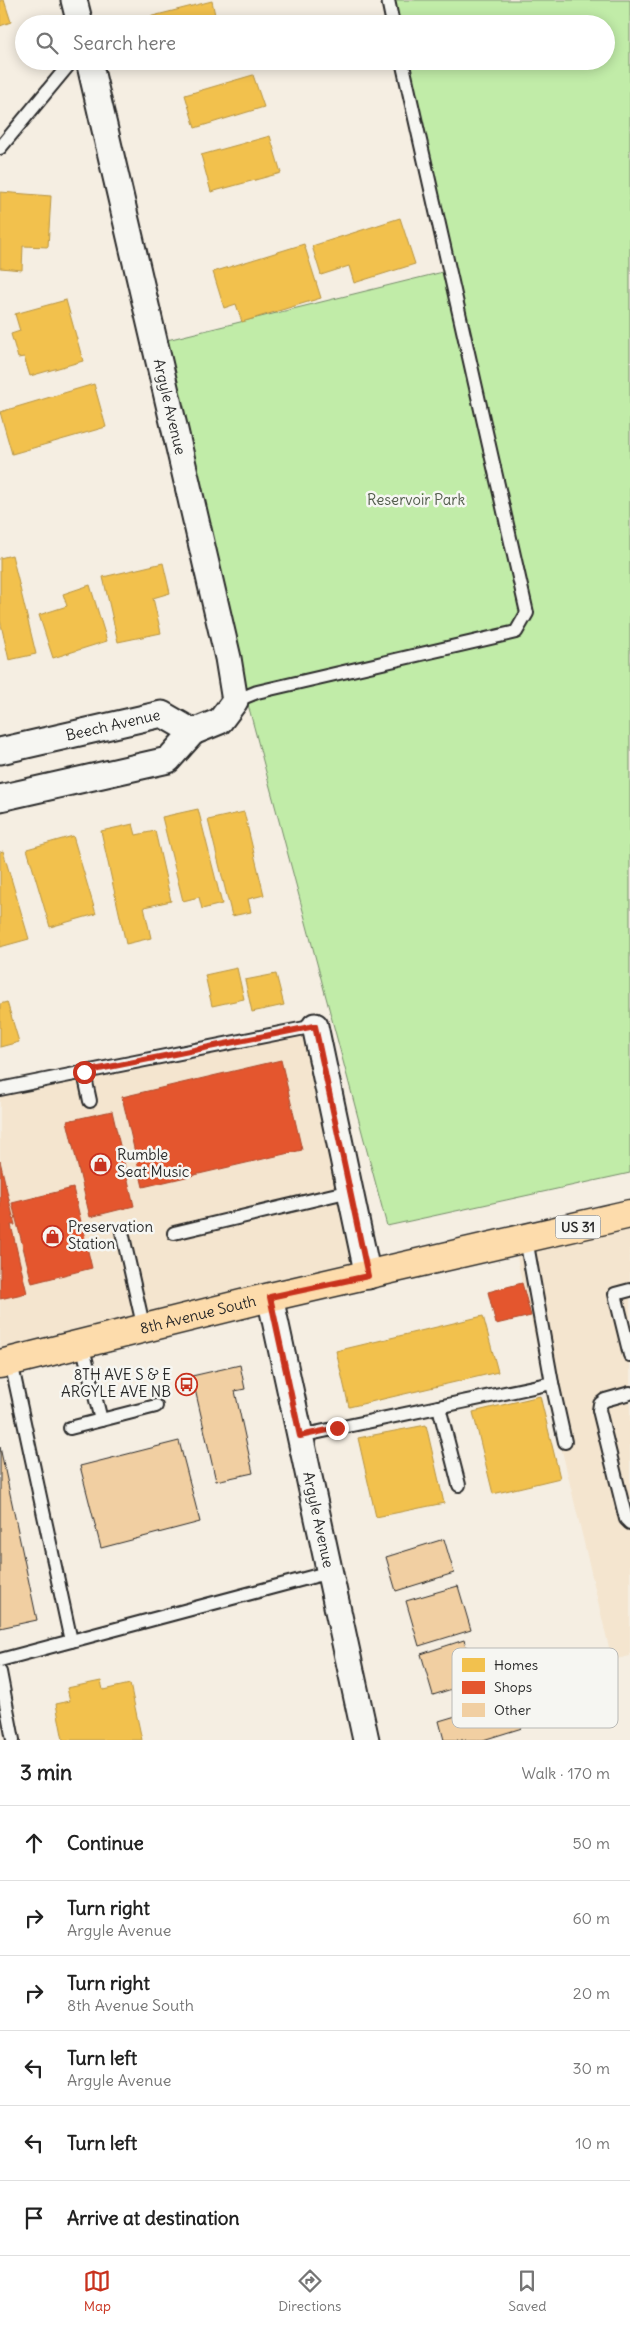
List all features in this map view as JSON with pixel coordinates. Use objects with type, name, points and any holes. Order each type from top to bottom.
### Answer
[{"type":"main road","name":"8th Avenue South","points":[[6,1363],[270,1297],[368,1276],[630,1214]]},
{"type":"street","points":[[74,0],[78,15]]},
{"type":"street","name":"Argyle Avenue","points":[[91,70],[228,658],[235,701]]},
{"type":"street","points":[[0,798],[168,760],[193,732],[220,721],[235,701]]},
{"type":"street","name":"Beech Avenue","points":[[0,751],[162,714],[193,732]]},
{"type":"street","points":[[315,1026],[368,1276]]},
{"type":"street","name":"Argyle Avenue","points":[[270,1297],[366,1740]]},
{"type":"lane","points":[[388,0],[392,15]]},
{"type":"lane","points":[[0,148],[65,70]]},
{"type":"lane","points":[[235,701],[257,692],[516,632],[527,613],[404,70]]},
{"type":"lane","points":[[0,1089],[315,1026]]},
{"type":"lane","points":[[84,1072],[90,1101]]},
{"type":"lane","points":[[174,1233],[350,1191]]},
{"type":"lane","points":[[122,1232],[144,1329]]},
{"type":"lane","points":[[526,1239],[552,1383],[565,1442]]},
{"type":"lane","points":[[630,1290],[615,1294],[630,1355]]},
{"type":"lane","points":[[82,1344],[101,1420]]},
{"type":"lane","points":[[6,1363],[70,1641]]},
{"type":"lane","points":[[300,1436],[552,1383]]},
{"type":"lane","points":[[630,1393],[604,1400],[600,1404],[599,1410],[626,1518],[630,1523]]},
{"type":"lane","points":[[70,1428],[156,1406]]},
{"type":"lane","points":[[439,1407],[459,1485]]},
{"type":"lane","points":[[0,1660],[330,1572]]},
{"type":"lane","points":[[0,1672],[13,1740]]},
{"type":"shaded area","points":[[315,1026],[368,1276],[0,1364],[0,1089]]},
{"type":"shaded area","points":[[630,1216],[630,1656],[618,1659],[618,1648],[609,1648],[522,1283],[514,1241]]},
{"type":"green space","name":"Reservoir Park","points":[[388,0],[630,0],[630,1173],[387,1226],[173,423],[155,343],[451,270],[404,70],[615,70],[615,15],[391,15]]},
{"type":"building: Homes","points":[[0,0],[4,0],[11,22],[0,26]]},
{"type":"building: Homes","points":[[212,1],[215,15],[157,15]]},
{"type":"building: Homes","points":[[253,75],[264,107],[195,128],[185,95]]},
{"type":"building: Homes","points":[[270,136],[281,173],[211,192],[201,155]]},
{"type":"building: Homes","points":[[0,192],[51,196],[48,247],[23,246],[22,270],[0,268]]},
{"type":"building: Homes","points":[[400,218],[415,264],[354,283],[349,266],[321,275],[312,246]]},
{"type":"building: Homes","points":[[304,244],[321,298],[242,322],[236,304],[224,308],[213,272]]},
{"type":"building: Homes","points":[[66,300],[83,361],[30,376],[24,357],[18,358],[11,334],[20,331],[15,314]]},
{"type":"building: Homes","points":[[94,384],[106,427],[12,454],[0,412]]},
{"type":"building: Homes","points":[[12,555],[36,654],[9,660],[0,620],[0,558]]},
{"type":"building: Homes","points":[[163,563],[170,593],[153,598],[161,633],[118,642],[103,577]]},
{"type":"building: Homes","points":[[90,585],[107,641],[53,658],[39,615],[67,606],[63,594]]},
{"type":"building: Homes","points":[[198,809],[222,904],[202,909],[199,897],[183,901],[162,817]]},
{"type":"building: Homes","points":[[244,812],[264,895],[248,899],[251,912],[232,916],[208,820]]},
{"type":"building: Homes","points":[[133,824],[136,835],[155,831],[171,901],[144,907],[151,938],[126,944],[101,831]]},
{"type":"building: Homes","points":[[73,836],[96,914],[50,927],[27,849]]},
{"type":"building: Homes","points":[[3,851],[29,939],[0,947],[0,852]]},
{"type":"building: Homes","points":[[237,968],[244,999],[212,1006],[205,975]]},
{"type":"building: Homes","points":[[276,974],[284,1005],[252,1012],[245,980]]},
{"type":"building: Homes","points":[[7,1002],[19,1042],[0,1047],[0,1004]]},
{"type":"building: Homes","points":[[483,1316],[498,1372],[349,1407],[336,1351]]},
{"type":"building: Homes","points":[[540,1396],[560,1478],[493,1494],[473,1412]]},
{"type":"building: Homes","points":[[426,1425],[444,1503],[376,1517],[358,1438]]},
{"type":"building: Homes","points":[[101,1681],[103,1690],[130,1684],[142,1740],[63,1740],[56,1704],[70,1701],[67,1688]]},
{"type":"building: Shops","points":[[281,1060],[302,1150],[143,1187],[122,1097]]},
{"type":"building: Shops","name":"Rumble Seat Music","points":[[112,1111],[134,1206],[90,1217],[67,1121]]},
{"type":"building: Shops","points":[[0,1161],[15,1225],[11,1225],[27,1293],[0,1299]]},
{"type":"building: Shops","name":"Preservation Station","points":[[73,1188],[92,1268],[32,1283],[12,1203]]},
{"type":"building: Shops","points":[[522,1283],[531,1316],[496,1324],[488,1292]]},
{"type":"building: Other","points":[[240,1365],[245,1389],[235,1391],[253,1473],[216,1481],[192,1376]]},
{"type":"building: Other","points":[[179,1441],[200,1522],[101,1548],[80,1466]]},
{"type":"building: Other","points":[[0,1447],[37,1620],[0,1628]]},
{"type":"building: Other","points":[[444,1539],[454,1573],[396,1591],[386,1557]]},
{"type":"building: Other","points":[[458,1586],[471,1630],[419,1646],[406,1601]]},
{"type":"building: Other","points":[[464,1640],[467,1648],[452,1648],[452,1689],[433,1695],[421,1654]]},
{"type":"building: Other","points":[[452,1717],[452,1728],[522,1728],[483,1740],[444,1740],[439,1721]]},
{"type":"place","name":"Rumble Seat Music","points":[[101,1164]]},
{"type":"place","name":"Preservation Station","points":[[52,1236]]},
{"type":"place","name":"8TH AVE S & E ARGYLE AVE NB","points":[[187,1384]]},
{"type":"route","points":[[84,1072],[315,1026],[368,1276],[270,1297],[300,1436],[337,1428]]}]
